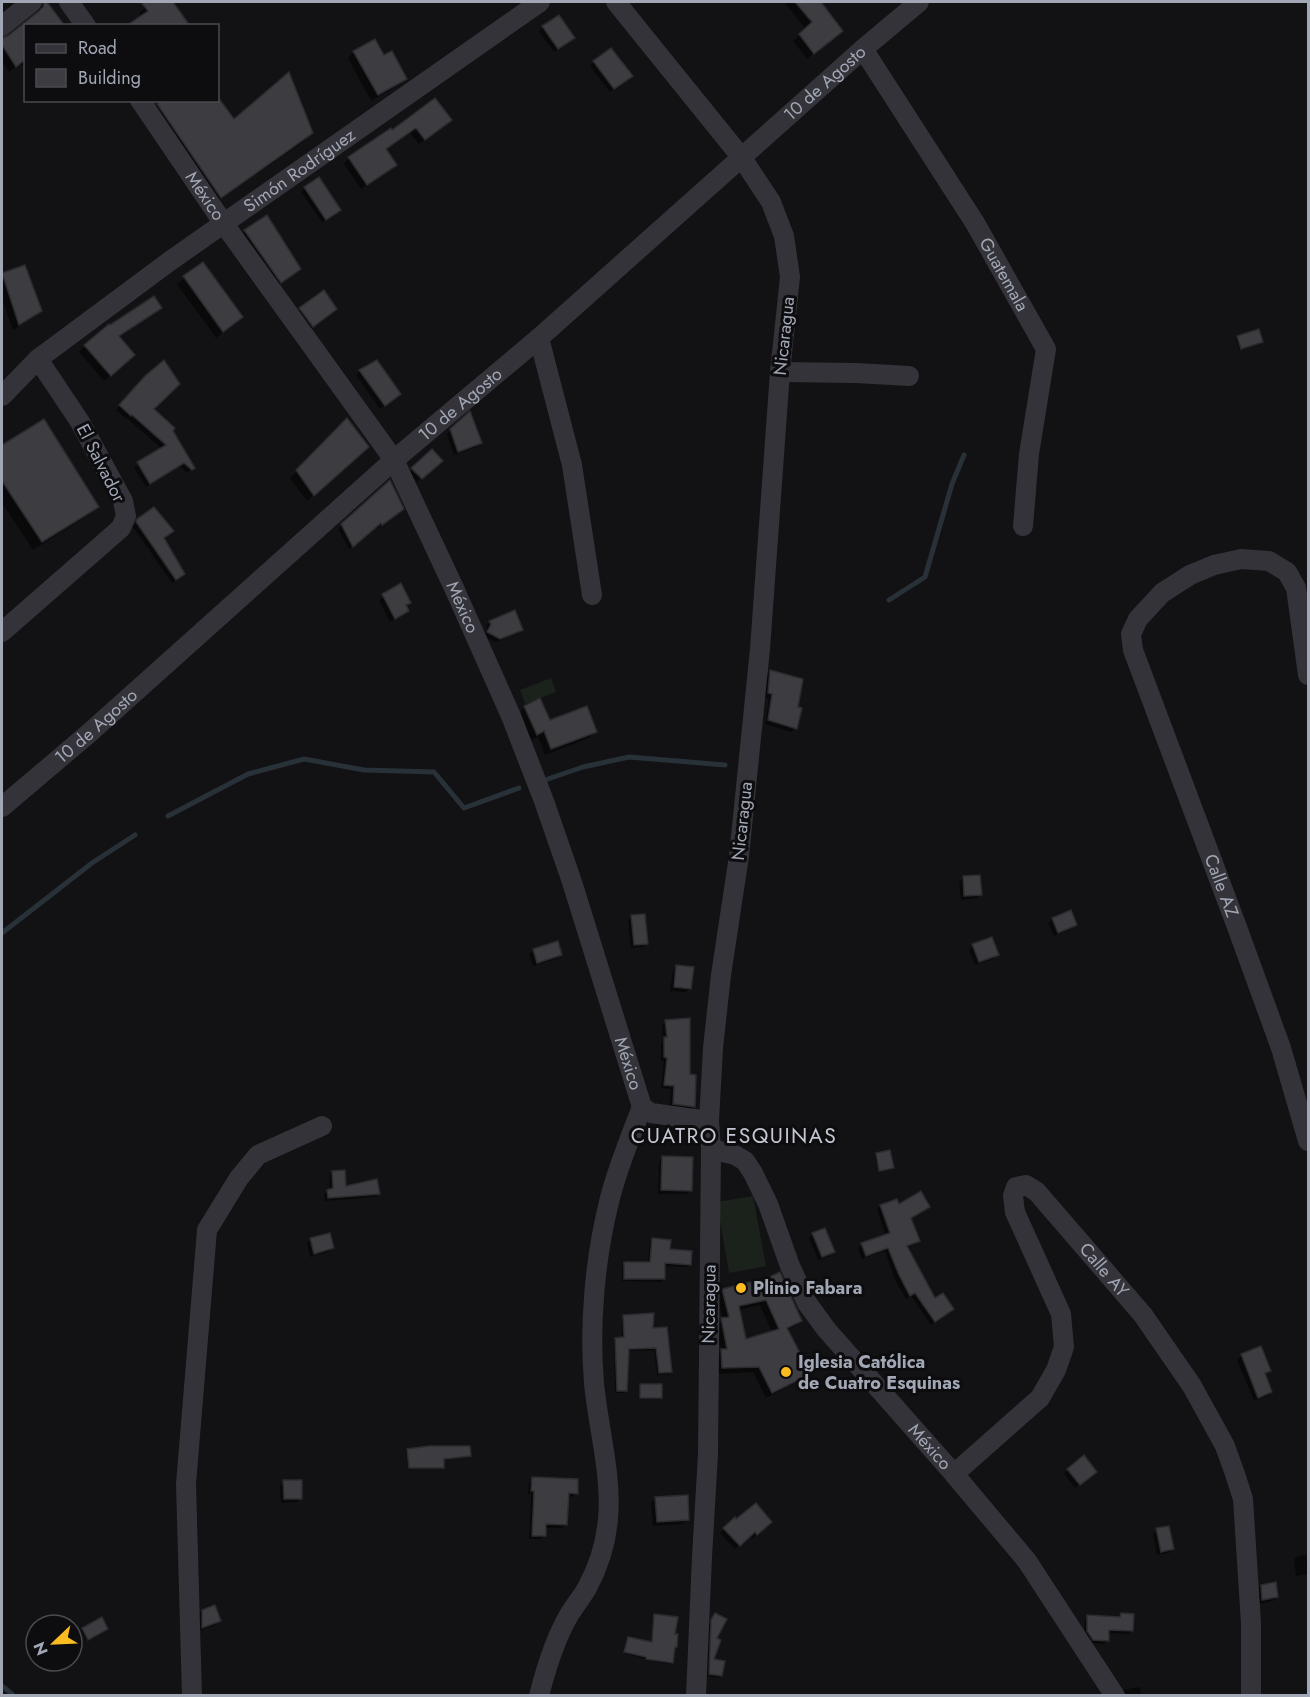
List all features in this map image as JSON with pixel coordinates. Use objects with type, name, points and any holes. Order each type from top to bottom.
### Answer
[{"type":"street","points":[[2,26],[32,2]]},
{"type":"street","points":[[69,2],[85,24]]},
{"type":"street","name":"Simón Rodríguez","points":[[35,362],[170,261],[540,2]]},
{"type":"street","name":"Nicaragua","points":[[616,2],[742,158],[771,202],[784,236],[790,277],[780,372],[759,660],[739,856],[721,975],[713,1048],[709,1121],[711,1149],[708,1454],[696,1695]]},
{"type":"street","name":"10 de Agosto","points":[[2,807],[96,727],[394,460],[539,338],[863,49],[920,2]]},
{"type":"street","name":"Guatemala","points":[[863,49],[975,223],[1046,349],[1029,454],[1023,526]]},
{"type":"street","name":"México","points":[[141,102],[224,224],[394,460],[511,716],[572,882],[639,1102],[651,1113],[709,1121]]},
{"type":"street","points":[[539,338],[572,465],[592,595]]},
{"type":"street","points":[[2,380],[35,362]]},
{"type":"street","points":[[2,396],[35,362]]},
{"type":"street","name":"El Salvador","points":[[2,632],[121,528],[126,516],[123,501],[80,422],[35,362]]},
{"type":"street","points":[[780,372],[909,376]]},
{"type":"street","name":"Calle AZ","points":[[1308,675],[1296,588],[1287,572],[1269,561],[1241,558],[1190,574],[1162,593],[1138,619],[1131,634],[1133,650],[1281,1048],[1308,1141]]},
{"type":"street","points":[[539,1695],[556,1641],[569,1615],[587,1588],[600,1560],[606,1536],[609,1493],[594,1380],[593,1311],[602,1235],[609,1200],[642,1107]]},
{"type":"street","points":[[192,1695],[186,1484],[207,1230],[239,1178],[258,1155],[322,1126]]},
{"type":"street","name":"México","points":[[711,1149],[735,1155],[745,1161],[768,1204],[790,1266],[807,1303],[826,1329],[1027,1561],[1115,1695]]},
{"type":"street","name":"Calle AY","points":[[954,1474],[1040,1398],[1056,1370],[1064,1347],[1061,1314],[1015,1212],[1013,1196],[1016,1187],[1026,1185],[1037,1192],[1143,1316],[1192,1386],[1224,1446],[1243,1499],[1251,1623],[1251,1695]]},
{"type":"shaded area","points":[[551,678],[556,692],[525,704],[520,690]]},
{"type":"shaded area","points":[[753,1196],[766,1266],[729,1273],[717,1202]]},
{"type":"building","points":[[44,2],[47,2],[64,24],[24,24],[24,61],[16,67],[2,45],[2,38],[9,35],[43,7]]},
{"type":"building","points":[[141,2],[173,2],[189,24],[129,24],[148,11]]},
{"type":"building","points":[[795,2],[821,2],[843,31],[814,54],[799,34],[812,22]]},
{"type":"building","points":[[559,15],[575,38],[558,49],[542,26]]},
{"type":"building","points":[[375,39],[384,55],[392,51],[407,79],[378,95],[353,51]]},
{"type":"building","points":[[611,48],[633,76],[614,89],[593,61]]},
{"type":"building","points":[[289,72],[313,133],[221,198],[157,104],[160,102],[219,102],[220,100],[234,119]]},
{"type":"building","points":[[435,98],[452,120],[425,140],[416,128],[386,149],[397,165],[367,185],[348,157],[391,128],[392,130]]},
{"type":"building","points":[[319,177],[341,210],[326,220],[304,187]]},
{"type":"building","points":[[267,215],[301,269],[281,283],[244,230]]},
{"type":"building","points":[[203,262],[243,317],[223,332],[183,276]]},
{"type":"building","points":[[25,265],[42,311],[19,325],[2,273]]},
{"type":"building","points":[[324,290],[337,309],[313,327],[299,308]]},
{"type":"building","points":[[154,296],[162,308],[119,336],[135,355],[111,376],[84,345],[109,324]]},
{"type":"building","points":[[1259,329],[1263,342],[1241,349],[1237,336]]},
{"type":"building","points":[[164,360],[180,384],[154,409],[175,428],[173,431],[195,468],[192,470],[184,463],[150,484],[137,462],[166,445],[119,405],[145,376]]},
{"type":"building","points":[[377,360],[401,394],[385,406],[359,370]]},
{"type":"building","points":[[470,411],[482,443],[458,452],[450,429]]},
{"type":"building","points":[[347,418],[369,447],[314,496],[296,470]]},
{"type":"building","points":[[44,419],[99,507],[42,542],[2,481],[2,445]]},
{"type":"building","points":[[432,449],[443,461],[422,479],[411,468]]},
{"type":"building","points":[[390,480],[404,509],[382,525],[381,523],[353,547],[341,524]]},
{"type":"building","points":[[154,507],[174,531],[164,538],[185,574],[176,580],[136,522]]},
{"type":"building","points":[[401,583],[411,603],[406,605],[409,611],[395,619],[382,594]]},
{"type":"building","points":[[515,610],[523,630],[500,639],[487,632],[491,624],[489,621]]},
{"type":"building","points":[[770,670],[803,679],[798,707],[802,708],[797,729],[768,720],[772,694],[768,693]]},
{"type":"building","points":[[540,698],[550,720],[587,706],[597,732],[551,749],[544,731],[537,735],[524,706]]},
{"type":"building","points":[[980,875],[982,895],[964,896],[963,876]]},
{"type":"building","points":[[1071,910],[1077,925],[1058,933],[1052,918]]},
{"type":"building","points":[[645,914],[648,944],[634,945],[631,915]]},
{"type":"building","points":[[992,937],[999,955],[979,962],[972,944]]},
{"type":"building","points":[[558,941],[562,955],[537,963],[533,949]]},
{"type":"building","points":[[676,965],[694,967],[691,989],[674,987]]},
{"type":"building","points":[[690,1018],[690,1074],[696,1075],[695,1107],[673,1104],[674,1086],[664,1085],[667,1058],[664,1057],[664,1037],[667,1037],[665,1020]]},
{"type":"building","points":[[890,1150],[894,1168],[879,1171],[876,1153]]},
{"type":"building","points":[[662,1156],[693,1157],[692,1191],[661,1190]]},
{"type":"building","points":[[345,1170],[346,1186],[377,1179],[380,1194],[328,1198],[327,1190],[333,1188],[332,1171]]},
{"type":"building","points":[[921,1191],[930,1207],[911,1218],[920,1241],[907,1246],[935,1298],[943,1293],[954,1309],[935,1322],[915,1293],[910,1296],[888,1248],[866,1256],[861,1243],[890,1233],[880,1205],[897,1199],[899,1204]]},
{"type":"building","points":[[825,1228],[835,1252],[822,1257],[812,1233]]},
{"type":"building","points":[[330,1233],[334,1248],[314,1254],[310,1238]]},
{"type":"building","points":[[652,1238],[671,1240],[670,1249],[692,1251],[691,1265],[665,1263],[665,1279],[624,1279],[624,1262],[650,1262]]},
{"type":"building","points":[[780,1272],[802,1321],[787,1328],[811,1374],[772,1393],[759,1367],[722,1368],[721,1349],[727,1349],[721,1318],[729,1317],[722,1289],[751,1282],[752,1285]],"holes":[[[766,1300],[779,1329],[746,1339],[739,1306]]]},
{"type":"building","points":[[654,1313],[653,1328],[667,1327],[672,1372],[659,1373],[656,1348],[629,1349],[627,1391],[617,1391],[615,1338],[624,1337],[623,1315]]},
{"type":"building","points":[[1261,1346],[1271,1371],[1265,1373],[1272,1392],[1258,1398],[1241,1354]]},
{"type":"building","points":[[640,1384],[662,1384],[662,1398],[640,1398]]},
{"type":"building","points":[[429,1446],[470,1446],[471,1456],[444,1459],[444,1468],[409,1468],[407,1449]]},
{"type":"building","points":[[1084,1455],[1097,1472],[1080,1485],[1067,1469]]},
{"type":"building","points":[[532,1477],[578,1479],[578,1494],[569,1493],[567,1525],[546,1524],[546,1536],[532,1536],[534,1491],[531,1491]]},
{"type":"building","points":[[283,1480],[302,1480],[302,1499],[284,1499]]},
{"type":"building","points":[[688,1495],[689,1520],[657,1522],[655,1497]]},
{"type":"building","points":[[756,1503],[772,1522],[757,1535],[755,1532],[740,1546],[723,1528]]},
{"type":"building","points":[[1169,1526],[1174,1549],[1161,1552],[1156,1528]]},
{"type":"building","points":[[1276,1582],[1278,1597],[1262,1600],[1261,1585]]},
{"type":"building","points":[[215,1605],[221,1621],[202,1628],[202,1610]]},
{"type":"building","points":[[715,1613],[727,1619],[717,1638],[721,1640],[714,1659],[725,1661],[722,1676],[709,1674],[711,1620]]},
{"type":"building","points":[[1121,1613],[1134,1614],[1133,1631],[1109,1630],[1109,1641],[1093,1640],[1087,1631],[1087,1615],[1120,1617]]},
{"type":"building","points":[[654,1614],[678,1617],[675,1634],[678,1634],[677,1647],[675,1647],[673,1663],[646,1659],[646,1657],[624,1652],[628,1637],[652,1642]]},
{"type":"building","points":[[102,1617],[108,1629],[88,1640],[84,1627]]},
{"type":"waterway","points":[[889,600],[925,577],[952,484],[964,455]]},
{"type":"waterway","points":[[548,779],[583,767],[629,757],[725,765]]},
{"type":"waterway","points":[[168,816],[248,774],[304,759],[364,770],[434,772],[464,808],[519,788]]},
{"type":"waterway","points":[[2,933],[92,863],[135,835]]},
{"type":"waterway","points":[[2,1686],[12,1694]]},
{"type":"place","name":"Plinio Fabara","points":[[741,1288]]},
{"type":"place","name":"Iglesia Católica de Cuatro Esquinas","points":[[786,1372]]},
{"type":"district","name":"CUATRO ESQUINAS","points":[[734,1136]]}]
